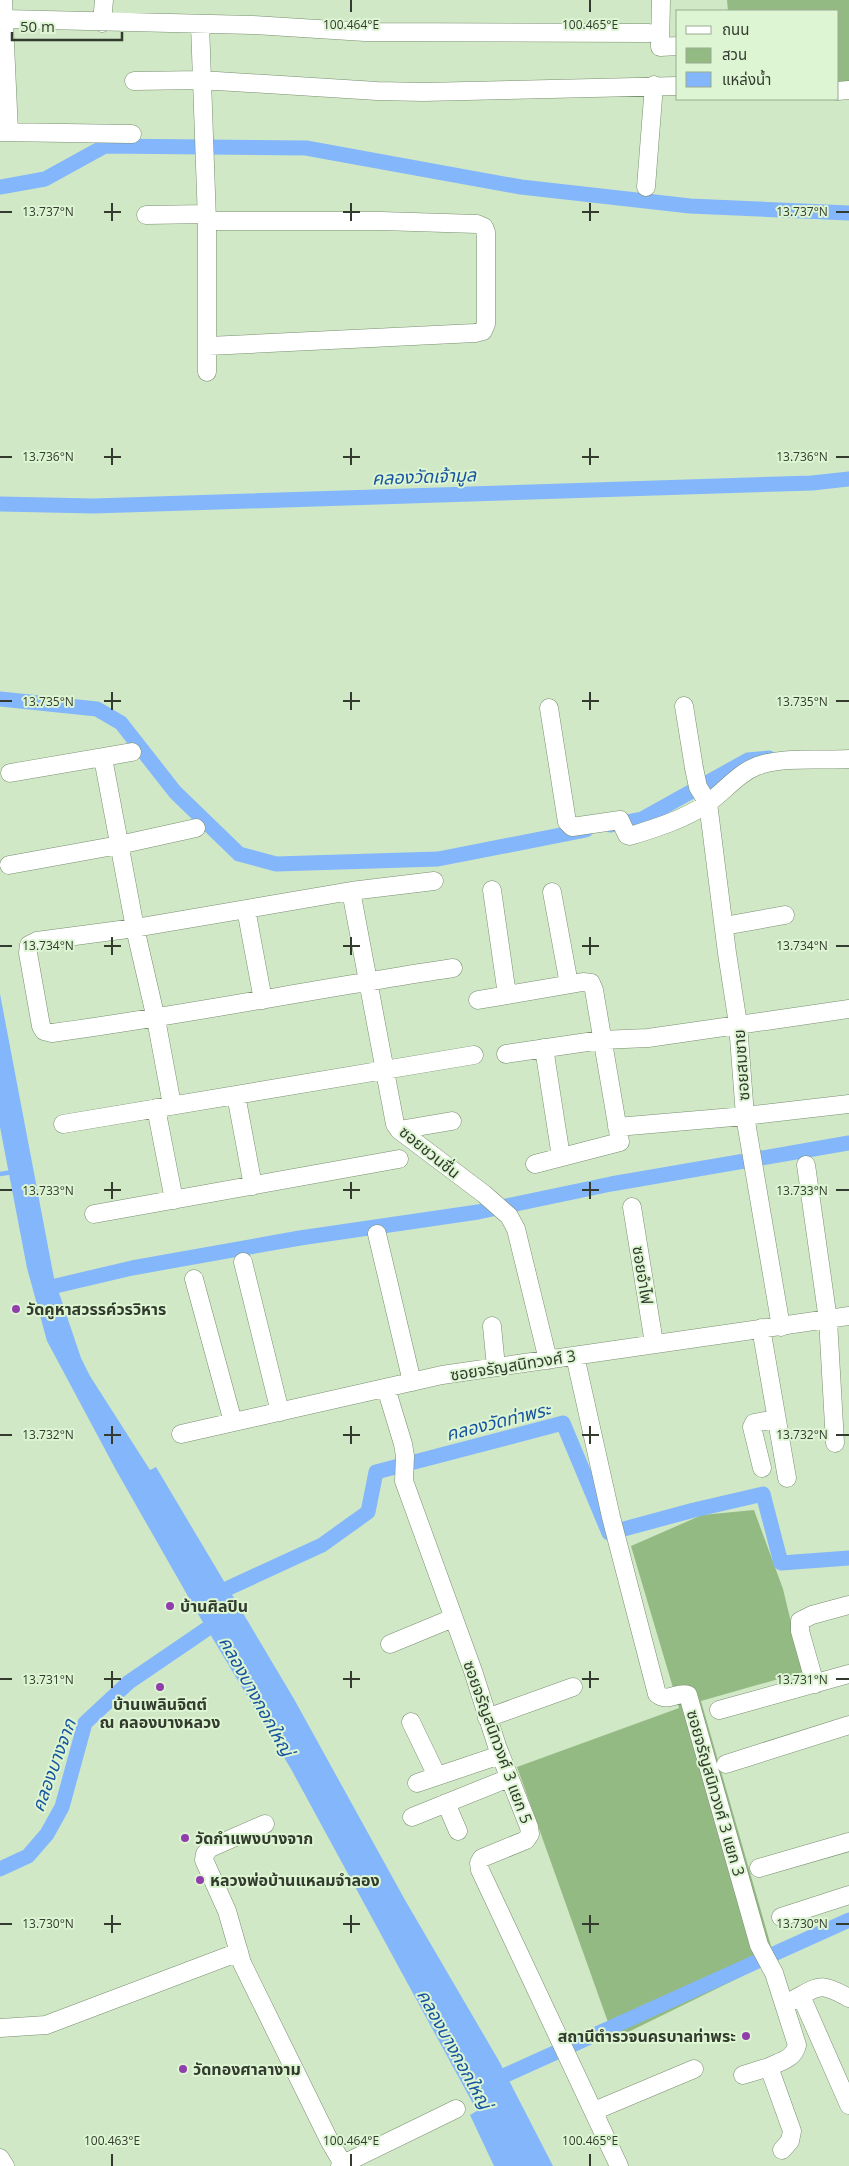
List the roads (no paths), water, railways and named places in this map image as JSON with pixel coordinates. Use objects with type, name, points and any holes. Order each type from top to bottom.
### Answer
[{"type":"street","points":[[3,0],[4,132],[132,134]]},
{"type":"street","points":[[102,23],[104,0]]},
{"type":"street","points":[[661,0],[660,46],[676,46]]},
{"type":"street","points":[[4,26],[102,23],[200,24],[365,32],[648,33]]},
{"type":"street","points":[[200,24],[207,218],[208,372]]},
{"type":"street","points":[[134,81],[202,80],[423,92],[676,86]]},
{"type":"street","points":[[646,187],[654,85]]},
{"type":"street","points":[[146,215],[477,224],[484,226],[486,232],[486,324],[483,331],[476,333],[208,346]]},
{"type":"street","name":"ซอยสมชาย","points":[[684,706],[694,768],[704,796],[738,1024],[745,1116],[781,1327]]},
{"type":"street","points":[[549,708],[567,822],[572,827],[620,820],[630,836],[687,815],[704,796],[756,766],[774,761],[849,759]]},
{"type":"street","points":[[10,773],[132,752]]},
{"type":"street","points":[[103,758],[135,928],[156,1019],[174,1200]]},
{"type":"street","points":[[9,864],[119,845],[196,828]]},
{"type":"street","points":[[434,881],[351,891],[135,928],[37,941],[29,945],[28,953],[41,1026],[44,1031],[52,1033],[156,1019],[452,968]]},
{"type":"street","points":[[492,890],[507,995]]},
{"type":"street","name":"ซอยชวนชื่น","points":[[351,891],[392,1114],[399,1130],[484,1194],[509,1216],[516,1229],[548,1360]]},
{"type":"street","points":[[552,892],[569,984]]},
{"type":"street","points":[[246,909],[263,1000]]},
{"type":"street","points":[[724,926],[785,915]]},
{"type":"street","points":[[478,1000],[569,984],[591,983],[594,990],[620,1142],[535,1164]]},
{"type":"street","points":[[506,1054],[602,1040],[648,1038],[849,1009]]},
{"type":"street","points":[[544,1048],[561,1157]]},
{"type":"street","points":[[63,1124],[474,1055]]},
{"type":"street","points":[[236,1095],[253,1186]]},
{"type":"street","points":[[617,1128],[849,1104]]},
{"type":"street","points":[[399,1130],[452,1121]]},
{"type":"street","points":[[94,1214],[399,1160]]},
{"type":"street","points":[[806,1165],[828,1320],[835,1443]]},
{"type":"street","name":"ซอยอำไฟ","points":[[632,1207],[654,1343]]},
{"type":"street","points":[[377,1234],[412,1382]]},
{"type":"street","points":[[243,1262],[280,1412]]},
{"type":"street","points":[[194,1279],[233,1422]]},
{"type":"street","name":"ซอยจรัญสนิทวงศ์ 3","points":[[181,1434],[412,1382],[496,1367],[849,1316]]},
{"type":"street","points":[[492,1326],[496,1367]]},
{"type":"street","points":[[761,1328],[786,1478]]},
{"type":"street","name":"ซอยจรัญสนิทวงศ์ 3 แยก 3","points":[[575,1356],[611,1517],[657,1694],[666,1698],[684,1694],[688,1695],[759,1945],[771,1966],[797,2045],[796,2052],[792,2057],[769,2066]]},
{"type":"street","name":"ซอยจรัญสนิทวงศ์ 3 แยก 5","points":[[386,1388],[403,1444],[403,1468],[452,1618],[473,1671],[487,1718],[529,1827],[530,1834],[526,1840],[482,1858],[479,1863],[480,1870],[620,2166]]},
{"type":"street","points":[[762,1468],[752,1427],[754,1423],[760,1421],[776,1419]]},
{"type":"street","points":[[815,1684],[800,1632],[800,1621],[812,1615],[849,1605]]},
{"type":"street","points":[[390,1644],[452,1618]]},
{"type":"street","points":[[719,1710],[849,1674]]},
{"type":"street","points":[[487,1718],[573,1687]]},
{"type":"street","points":[[411,1722],[437,1776]]},
{"type":"street","points":[[726,1764],[849,1725]]},
{"type":"street","points":[[417,1783],[500,1755]]},
{"type":"street","points":[[412,1817],[509,1778]]},
{"type":"street","points":[[446,1803],[458,1831]]},
{"type":"street","points":[[265,1824],[210,1848],[205,1854],[204,1860],[227,1911],[242,1963],[342,2165],[456,2109]]},
{"type":"street","points":[[759,1868],[849,1842]]},
{"type":"street","points":[[780,1917],[849,1896]]},
{"type":"street","points":[[0,2028],[46,2025],[239,1952]]},
{"type":"street","points":[[784,2005],[814,1988],[824,1986],[849,1998]]},
{"type":"street","points":[[801,1996],[849,2105]]},
{"type":"street","points":[[742,2075],[769,2066],[792,2131],[790,2141],[782,2150]]},
{"type":"street","points":[[594,2111],[694,2070]]},
{"type":"street","points":[[0,2158],[5,2166]]},
{"type":"water","name":"คลองบางกอกใหญ่","points":[[0,994],[54,1278],[81,1358],[90,1376],[150,1470],[156,1467],[294,1699],[405,1900],[499,2061],[553,2166],[494,2166],[470,2115],[477,2111],[291,1769],[201,1619],[116,1470],[47,1341],[27,1268],[0,1127]]},
{"type":"waterway","points":[[0,187],[45,179],[105,146],[306,148],[521,187],[690,206],[849,213]]},
{"type":"waterway","name":"คลองวัดเจ้ามูล","points":[[0,504],[94,506],[812,483],[849,479]]},
{"type":"waterway","points":[[0,699],[97,709],[121,723],[175,792],[239,854],[276,864],[438,859],[586,830]]},
{"type":"waterway","points":[[611,825],[642,819],[748,760],[769,758]]},
{"type":"waterway","points":[[47,1288],[132,1268],[300,1238],[478,1212],[611,1184],[849,1143]]},
{"type":"waterway","points":[[0,1174],[13,1172]]},
{"type":"waterway","name":"คลองวัดท่าพระ","points":[[209,1597],[322,1545],[368,1512],[376,1472],[563,1423],[609,1533],[763,1494],[781,1563],[849,1558]]},
{"type":"waterway","name":"คลองบางจาก","points":[[0,1869],[28,1856],[47,1834],[62,1807],[85,1723],[129,1682],[217,1622]]},
{"type":"waterway","name":"คลองบางกอกใหญ่","points":[[488,2083],[849,1920]]},
{"type":"place","name":"วัดคูหาสวรรค์วรวิหาร","points":[[16,1309]]},
{"type":"place","name":"บ้านศิลปิน","points":[[170,1606]]},
{"type":"place","name":"บ้านเพลินจิตต์ ณ คลองบางหลวง","points":[[160,1687]]},
{"type":"place","name":"วัดกำแพงบางจาก","points":[[185,1838]]},
{"type":"place","name":"หลวงพ่อบ้านแหลมจำลอง","points":[[200,1880]]},
{"type":"place","name":"สถานีตำรวจนครบาลท่าพระ","points":[[746,2036]]},
{"type":"place","name":"วัดทองศาลางาม","points":[[183,2069]]}]
